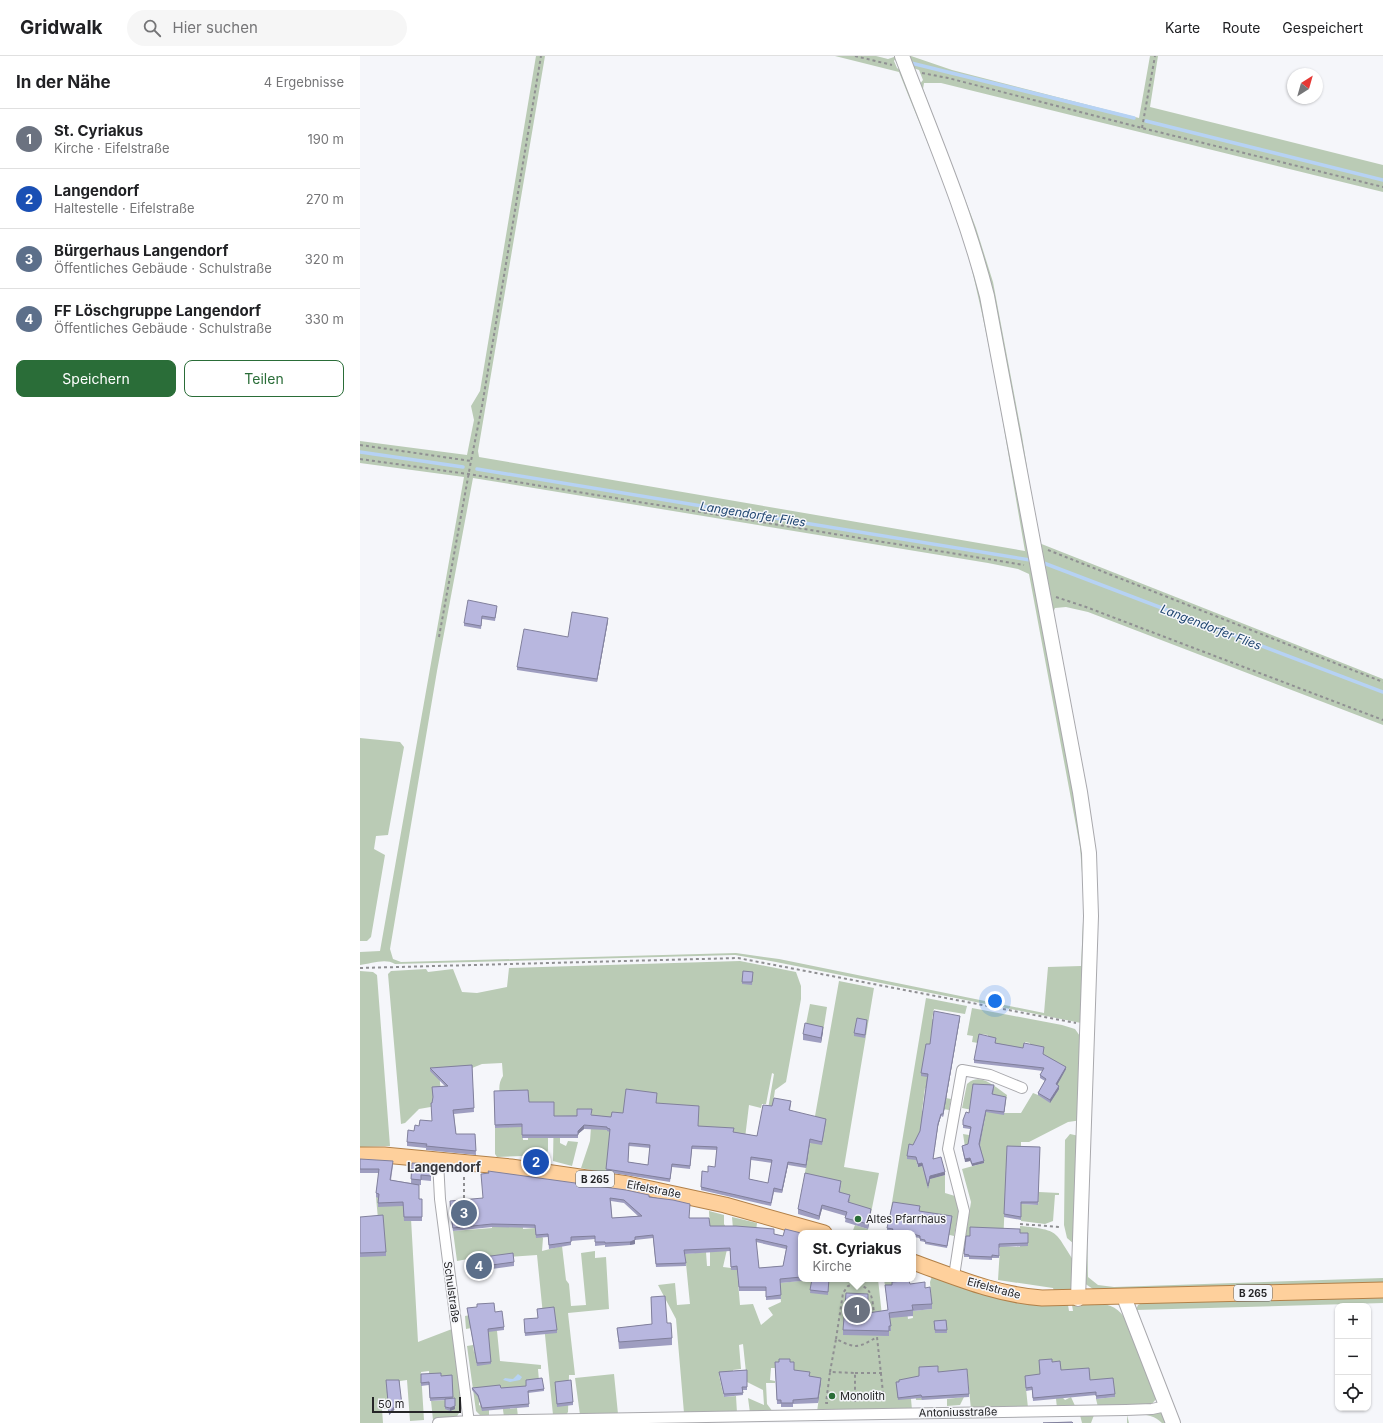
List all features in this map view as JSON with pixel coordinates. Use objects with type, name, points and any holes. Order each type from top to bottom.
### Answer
[{"type":"main road","name":"Eifelstraße","points":[[360,1155],[384,1155],[535,1170],[669,1192],[758,1213],[814,1230]]},
{"type":"main road","name":"Eifelstraße","points":[[916,1263],[989,1288],[1026,1297],[1078,1299]]},
{"type":"main road","name":"B 265","points":[[1078,1299],[1383,1290]]},
{"type":"street","points":[[905,64],[949,177],[977,259],[992,321],[1036,567],[1078,785],[1089,853],[1092,916],[1078,1299]]},
{"type":"street","points":[[954,1276],[964,1211],[948,1149],[962,1070],[990,1075],[1022,1088]]},
{"type":"street","name":"Schulstraße","points":[[438,1161],[440,1199],[469,1422]]},
{"type":"street","points":[[1124,1297],[1173,1423]]},
{"type":"street","name":"Antoniusstraße","points":[[438,1423],[1126,1410],[1152,1409],[1166,1406]]},
{"type":"path","points":[[439,637],[468,474],[482,406],[541,56]]},
{"type":"path","points":[[855,56],[890,65],[905,64],[948,78],[1142,128],[1383,187]]},
{"type":"path","points":[[1142,128],[1155,56]]},
{"type":"path","points":[[360,445],[471,461]]},
{"type":"path","points":[[360,459],[468,474],[1036,567]]},
{"type":"path","points":[[1032,544],[1383,682]]},
{"type":"path","points":[[1041,593],[1086,606],[1383,720]]},
{"type":"path","points":[[360,968],[738,958],[1089,1026]]},
{"type":"path","points":[[464,1162],[464,1198]]},
{"type":"path","points":[[1020,1224],[1060,1227]]},
{"type":"path","points":[[834,1403],[826,1403],[843,1293],[848,1286],[858,1284],[866,1286],[872,1294],[874,1317]]},
{"type":"path","points":[[876,1330],[885,1402],[878,1403]]},
{"type":"path","points":[[836,1338],[851,1346],[861,1346],[876,1337]]},
{"type":"path","points":[[830,1372],[882,1373]]},
{"type":"path","points":[[848,1404],[855,1404],[855,1373]]},
{"type":"green space","points":[[536,56],[545,56],[478,451],[479,457],[1025,551],[983,316],[960,229],[941,176],[899,72],[835,56],[876,56],[888,59],[897,56],[894,61],[897,68],[903,72],[981,284],[1087,864],[1081,1023],[735,955],[395,964],[382,961],[360,965],[360,952],[380,951],[464,477],[360,463],[360,441],[467,455],[474,420],[471,406],[480,391]],"holes":[[[473,478],[1018,569],[1029,574],[1080,847],[1084,899],[1081,966],[1048,967],[1044,1013],[779,959],[736,953],[401,962],[393,959],[390,949],[437,671]]]},
{"type":"green space","points":[[905,56],[911,56],[952,70],[1139,118],[1150,56],[1158,56],[1150,107],[1383,165],[1383,192],[941,83],[924,83],[923,89],[976,228],[993,282],[1022,436],[1039,543],[1383,679],[1383,725],[1088,612],[1066,607],[1055,608],[1053,613],[1087,796],[1097,869],[1097,924],[1087,1231],[1088,1277],[1098,1285],[1114,1287],[1383,1278],[1383,1283],[1096,1291],[1084,1283],[1095,902],[1003,360],[919,85],[923,80],[919,70],[913,68]]},
{"type":"green space","points":[[360,738],[400,742],[404,747],[388,835],[376,836],[374,849],[385,855],[371,937],[367,941],[360,941]]},
{"type":"green space","points":[[740,961],[796,972],[801,986],[801,999],[786,1082],[775,1090],[772,1110],[768,1109],[774,1074],[772,1073],[766,1104],[762,1104],[761,1108],[749,1105],[745,1138],[612,1116],[606,1173],[581,1168],[590,1141],[592,1113],[577,1119],[560,1119],[560,1143],[566,1146],[568,1141],[578,1142],[572,1166],[553,1161],[554,1104],[522,1130],[523,1140],[528,1140],[528,1138],[548,1138],[548,1150],[545,1159],[523,1156],[497,1157],[495,1154],[495,1128],[511,1127],[501,1101],[499,1088],[503,1076],[502,1063],[482,1064],[472,1068],[439,1071],[442,1105],[419,1109],[405,1123],[401,1124],[388,974],[391,971],[426,969],[428,972],[453,969],[462,992],[477,993],[507,987],[509,968]]},
{"type":"green space","points":[[360,971],[373,972],[377,975],[390,1146],[360,1147]]},
{"type":"green space","points":[[839,981],[874,988],[844,1167],[879,1173],[871,1213],[838,1204],[841,1185],[804,1178]]},
{"type":"green space","points":[[926,998],[967,1006],[965,1014],[934,1009],[932,1019],[938,1021],[933,1048],[926,1046],[925,1053],[947,1057],[928,1077],[944,1091],[925,1088],[922,1111],[924,1111],[934,1156],[916,1160],[918,1167],[922,1166],[926,1180],[945,1175],[945,1193],[955,1196],[959,1210],[954,1236],[889,1220]]},
{"type":"green space","points":[[810,1004],[827,1007],[823,1032],[805,1029]]},
{"type":"green space","points":[[972,1008],[1062,1025],[1075,1029],[1082,1039],[1082,1120],[1068,1122],[1029,1142],[1021,1142],[1021,1149],[1007,1149],[1003,1246],[1020,1247],[1020,1226],[1043,1229],[1056,1234],[1076,1264],[1072,1287],[1070,1290],[1054,1291],[1053,1288],[998,1280],[1000,1248],[964,1246],[971,1202],[962,1169],[984,1163],[965,1147],[963,1134],[981,1137],[985,1118],[972,1110],[962,1108],[967,1084],[972,1080],[983,1080],[1007,1095],[1004,1113],[1021,1113],[1033,1093],[1038,1095],[1059,1089],[1030,1047],[1030,1043],[1025,1042],[1023,1050],[1001,1047],[988,1039],[988,1035],[980,1034],[978,1043],[972,1042],[973,1036],[967,1035]]},
{"type":"green space","points":[[946,1098],[951,1099],[949,1110],[930,1107]]},
{"type":"green space","points":[[1070,1134],[1079,1136],[1074,1244],[1067,1238],[1064,1225],[1065,1140]]},
{"type":"green space","points":[[1039,1192],[1059,1193],[1059,1195],[1055,1195],[1053,1221],[1045,1224],[1021,1221],[1021,1204],[1038,1205]]},
{"type":"green space","points":[[376,1197],[410,1201],[418,1342],[452,1329],[462,1408],[456,1418],[433,1420],[431,1401],[447,1400],[455,1409],[429,1376],[429,1371],[421,1372],[424,1420],[410,1421],[407,1380],[400,1381],[400,1388],[394,1388],[393,1383],[386,1383],[389,1409],[382,1409],[383,1423],[360,1423],[360,1246],[378,1219]]},
{"type":"green space","points":[[709,1211],[724,1215],[724,1224],[727,1229],[710,1230]]},
{"type":"green space","points":[[732,1217],[757,1223],[756,1231],[735,1252]]},
{"type":"green space","points":[[492,1221],[523,1221],[523,1229],[535,1228],[543,1238],[542,1251],[562,1246],[566,1280],[569,1284],[571,1306],[586,1305],[581,1253],[595,1251],[595,1258],[606,1257],[609,1309],[568,1313],[575,1375],[569,1375],[568,1412],[566,1415],[553,1415],[537,1255],[495,1258],[494,1260],[469,1263],[468,1259],[457,1261],[453,1231],[492,1228]]},
{"type":"green space","points":[[855,1225],[868,1229],[868,1230],[853,1230]]},
{"type":"green space","points":[[728,1245],[723,1267],[731,1268],[731,1270],[737,1270],[740,1305],[753,1304],[761,1325],[773,1315],[768,1308],[781,1302],[779,1283],[798,1281],[878,1282],[882,1316],[906,1304],[908,1319],[913,1318],[912,1311],[932,1309],[930,1282],[932,1276],[1014,1302],[1068,1305],[1069,1311],[1073,1311],[1072,1305],[1107,1305],[1119,1311],[1124,1317],[1157,1398],[1151,1405],[1098,1407],[1096,1399],[1115,1397],[1060,1373],[1063,1398],[1065,1400],[1071,1397],[1076,1408],[1057,1408],[1052,1362],[1040,1377],[1025,1379],[1028,1408],[971,1409],[967,1371],[921,1391],[922,1400],[916,1400],[914,1380],[911,1399],[912,1410],[817,1412],[821,1382],[775,1366],[775,1368],[771,1368],[770,1380],[775,1381],[775,1383],[766,1383],[767,1404],[773,1412],[750,1413],[748,1398],[764,1405],[763,1390],[747,1382],[743,1344],[739,1345],[741,1369],[733,1370],[733,1374],[719,1375],[724,1397],[736,1396],[737,1413],[684,1413],[676,1319],[658,1285],[675,1283],[677,1305],[690,1304],[685,1254],[706,1252],[707,1266],[710,1266],[710,1252]]},
{"type":"green space","points":[[884,1282],[904,1282],[904,1285],[885,1286]]},
{"type":"green space","points":[[1383,1296],[1383,1303],[1335,1303],[1335,1304],[1136,1310],[1135,1312],[1138,1305],[1142,1303]]},
{"type":"green space","points":[[481,1313],[497,1331],[500,1361],[541,1365],[541,1369],[538,1369],[539,1381],[526,1388],[508,1390],[510,1409],[517,1408],[518,1417],[504,1417],[500,1388],[479,1402],[479,1405],[489,1410],[489,1417],[482,1417],[476,1411],[467,1346],[473,1345],[474,1352],[485,1342],[489,1341],[488,1334],[484,1335],[482,1326],[466,1329],[465,1316]]},
{"type":"green space","points":[[614,1374],[618,1414],[580,1415],[575,1378]]},
{"type":"green space","points":[[964,1397],[960,1405],[947,1406],[947,1399]]},
{"type":"green space","points":[[1159,1412],[1163,1414],[1169,1423],[1162,1423],[1154,1417],[1146,1415],[1127,1415]]},
{"type":"green space","points":[[1080,1415],[1094,1415],[1091,1423],[1082,1423]]},
{"type":"water","points":[[518,1374],[522,1377],[520,1380],[510,1382],[503,1380],[505,1378],[513,1379]]},
{"type":"building","points":[[468,600],[497,606],[495,618],[482,616],[481,626],[464,623]]},
{"type":"building","points":[[572,612],[608,618],[597,679],[517,667],[524,629],[568,637]]},
{"type":"building","points":[[743,971],[753,972],[752,982],[742,982]]},
{"type":"building","points":[[934,1011],[960,1016],[943,1114],[941,1114],[938,1124],[933,1159],[941,1157],[945,1172],[930,1176],[928,1186],[922,1163],[918,1164],[916,1157],[907,1156],[909,1144],[913,1145],[920,1131],[928,1074],[921,1073],[926,1044],[930,1044]]},
{"type":"building","points":[[857,1018],[867,1020],[865,1035],[854,1033]]},
{"type":"building","points":[[805,1023],[823,1027],[821,1038],[803,1034]]},
{"type":"building","points":[[979,1034],[996,1038],[995,1043],[1023,1048],[1024,1043],[1044,1047],[1043,1054],[1066,1067],[1056,1084],[1059,1086],[1050,1100],[1038,1093],[1046,1079],[1040,1075],[1044,1068],[974,1060]]},
{"type":"building","points":[[472,1065],[474,1108],[453,1110],[456,1134],[475,1134],[476,1151],[426,1146],[427,1144],[407,1142],[408,1130],[414,1131],[415,1125],[419,1126],[420,1120],[432,1121],[432,1087],[448,1086],[430,1068]]},
{"type":"building","points":[[973,1084],[994,1085],[992,1094],[1006,1097],[1004,1112],[986,1110],[979,1144],[984,1161],[972,1164],[970,1158],[965,1159],[962,1146],[968,1144],[971,1127],[963,1125],[963,1120],[966,1112],[969,1113]]},
{"type":"building","points":[[626,1089],[657,1093],[656,1103],[699,1106],[698,1126],[734,1128],[733,1132],[757,1136],[763,1105],[772,1106],[774,1098],[791,1101],[789,1110],[826,1119],[822,1142],[810,1139],[806,1165],[788,1162],[782,1190],[774,1188],[771,1203],[701,1187],[702,1171],[708,1172],[708,1166],[715,1167],[717,1147],[692,1146],[690,1166],[672,1164],[670,1179],[606,1169],[610,1129],[607,1127],[584,1125],[578,1131],[578,1135],[522,1135],[522,1124],[495,1125],[494,1091],[528,1090],[529,1102],[554,1102],[554,1116],[577,1116],[577,1109],[592,1109],[591,1115],[611,1117],[612,1112],[623,1113]],"holes":[[[629,1143],[650,1145],[648,1165],[628,1162]],[[751,1157],[772,1160],[768,1183],[749,1179]]]},
{"type":"building","points":[[1007,1146],[1040,1147],[1038,1202],[1021,1202],[1021,1217],[1004,1214]]},
{"type":"building","points":[[360,1159],[393,1161],[390,1180],[419,1185],[419,1199],[422,1199],[422,1217],[404,1217],[403,1202],[378,1203],[379,1194],[376,1193],[379,1169],[360,1169]]},
{"type":"building","points":[[412,1163],[431,1164],[431,1176],[421,1175],[421,1180],[411,1179]]},
{"type":"building","points":[[488,1171],[626,1190],[649,1195],[649,1197],[690,1204],[689,1218],[709,1218],[710,1226],[736,1226],[774,1229],[774,1234],[783,1236],[785,1229],[798,1232],[798,1277],[780,1279],[781,1295],[766,1297],[766,1287],[739,1287],[737,1266],[731,1267],[730,1248],[684,1250],[686,1263],[656,1264],[653,1235],[635,1237],[635,1240],[630,1242],[605,1243],[595,1242],[595,1236],[571,1237],[571,1242],[549,1245],[548,1234],[536,1235],[535,1225],[492,1224],[453,1228],[450,1201],[483,1198],[481,1174],[489,1173]],"holes":[[[610,1198],[624,1200],[642,1216],[612,1218]],[[756,1239],[787,1246],[783,1266],[759,1268]]]},
{"type":"building","points":[[805,1173],[841,1181],[839,1192],[850,1195],[848,1202],[871,1209],[868,1224],[845,1218],[847,1212],[822,1205],[819,1216],[798,1209]]},
{"type":"building","points":[[893,1202],[920,1206],[919,1211],[952,1216],[947,1246],[925,1242],[925,1240],[920,1239],[920,1236],[916,1235],[916,1230],[892,1230],[887,1228]]},
{"type":"building","points":[[383,1215],[386,1252],[360,1253],[360,1217]]},
{"type":"building","points":[[970,1227],[1020,1229],[1020,1233],[1028,1233],[1028,1243],[999,1244],[999,1256],[969,1256],[964,1254],[966,1236],[970,1236]]},
{"type":"building","points":[[513,1253],[514,1262],[470,1268],[469,1259]]},
{"type":"building","points":[[811,1282],[829,1282],[828,1292],[810,1290]]},
{"type":"building","points":[[892,1282],[909,1282],[910,1284],[925,1282],[925,1288],[930,1287],[932,1304],[912,1305],[913,1310],[889,1313],[891,1326],[889,1326],[889,1331],[843,1330],[846,1293],[868,1294],[868,1313],[888,1310],[885,1285],[892,1285]]},
{"type":"building","points":[[665,1296],[667,1323],[671,1323],[672,1338],[619,1342],[617,1328],[652,1324],[651,1297]]},
{"type":"building","points":[[494,1303],[495,1312],[502,1311],[504,1327],[488,1329],[491,1362],[477,1363],[467,1308],[477,1307],[477,1304]]},
{"type":"building","points":[[554,1307],[557,1330],[525,1333],[524,1319],[538,1318],[537,1309]]},
{"type":"building","points":[[946,1320],[947,1330],[935,1330],[934,1321]]},
{"type":"building","points":[[779,1359],[790,1359],[790,1362],[794,1362],[794,1370],[810,1372],[809,1376],[821,1378],[818,1398],[793,1400],[793,1403],[781,1403],[781,1400],[777,1400],[775,1362],[779,1362]]},
{"type":"building","points":[[1052,1359],[1052,1362],[1060,1361],[1061,1370],[1089,1368],[1090,1380],[1113,1378],[1115,1394],[1096,1396],[1096,1392],[1033,1398],[1032,1387],[1026,1388],[1025,1376],[1040,1374],[1039,1360]]},
{"type":"building","points":[[938,1366],[938,1372],[967,1369],[969,1394],[922,1397],[921,1395],[898,1398],[896,1382],[919,1376],[919,1367]]},
{"type":"building","points":[[747,1370],[747,1387],[742,1387],[743,1393],[724,1394],[719,1372]]},
{"type":"building","points":[[441,1373],[441,1376],[452,1375],[453,1397],[430,1398],[429,1382],[421,1383],[421,1374]]},
{"type":"building","points":[[542,1378],[544,1389],[528,1391],[529,1404],[482,1408],[478,1395],[472,1388],[500,1385],[501,1388],[526,1386],[526,1380]]},
{"type":"building","points":[[386,1380],[399,1380],[402,1405],[396,1405],[389,1413]]},
{"type":"building","points":[[571,1380],[573,1402],[557,1404],[555,1382]]},
{"type":"building","points":[[455,1398],[455,1406],[450,1408],[445,1407],[445,1399]]},
{"type":"building","points":[[1072,1422],[1073,1423],[1043,1423]]},
{"type":"waterway","points":[[911,63],[1134,118]]},
{"type":"waterway","points":[[1146,121],[1383,180]]},
{"type":"waterway","points":[[360,452],[463,467]]},
{"type":"waterway","name":"Langendorfer Flies","points":[[477,469],[1030,560]]},
{"type":"waterway","name":"Langendorfer Flies","points":[[1041,562],[1383,692]]},
{"type":"place","name":"Langendorf","points":[[536,1162]]},
{"type":"place","name":"Bürgerhaus Langendorf","points":[[464,1213]]},
{"type":"place","name":"Altes Pfarrhaus","points":[[858,1219]]},
{"type":"place","name":"FF Löschgruppe Langendorf","points":[[479,1266]]},
{"type":"place","name":"St. Cyriakus","points":[[857,1310]]},
{"type":"place","name":"Monolith","points":[[832,1396]]},
{"type":"district","name":"Langendorf","points":[[444,1167]]}]
